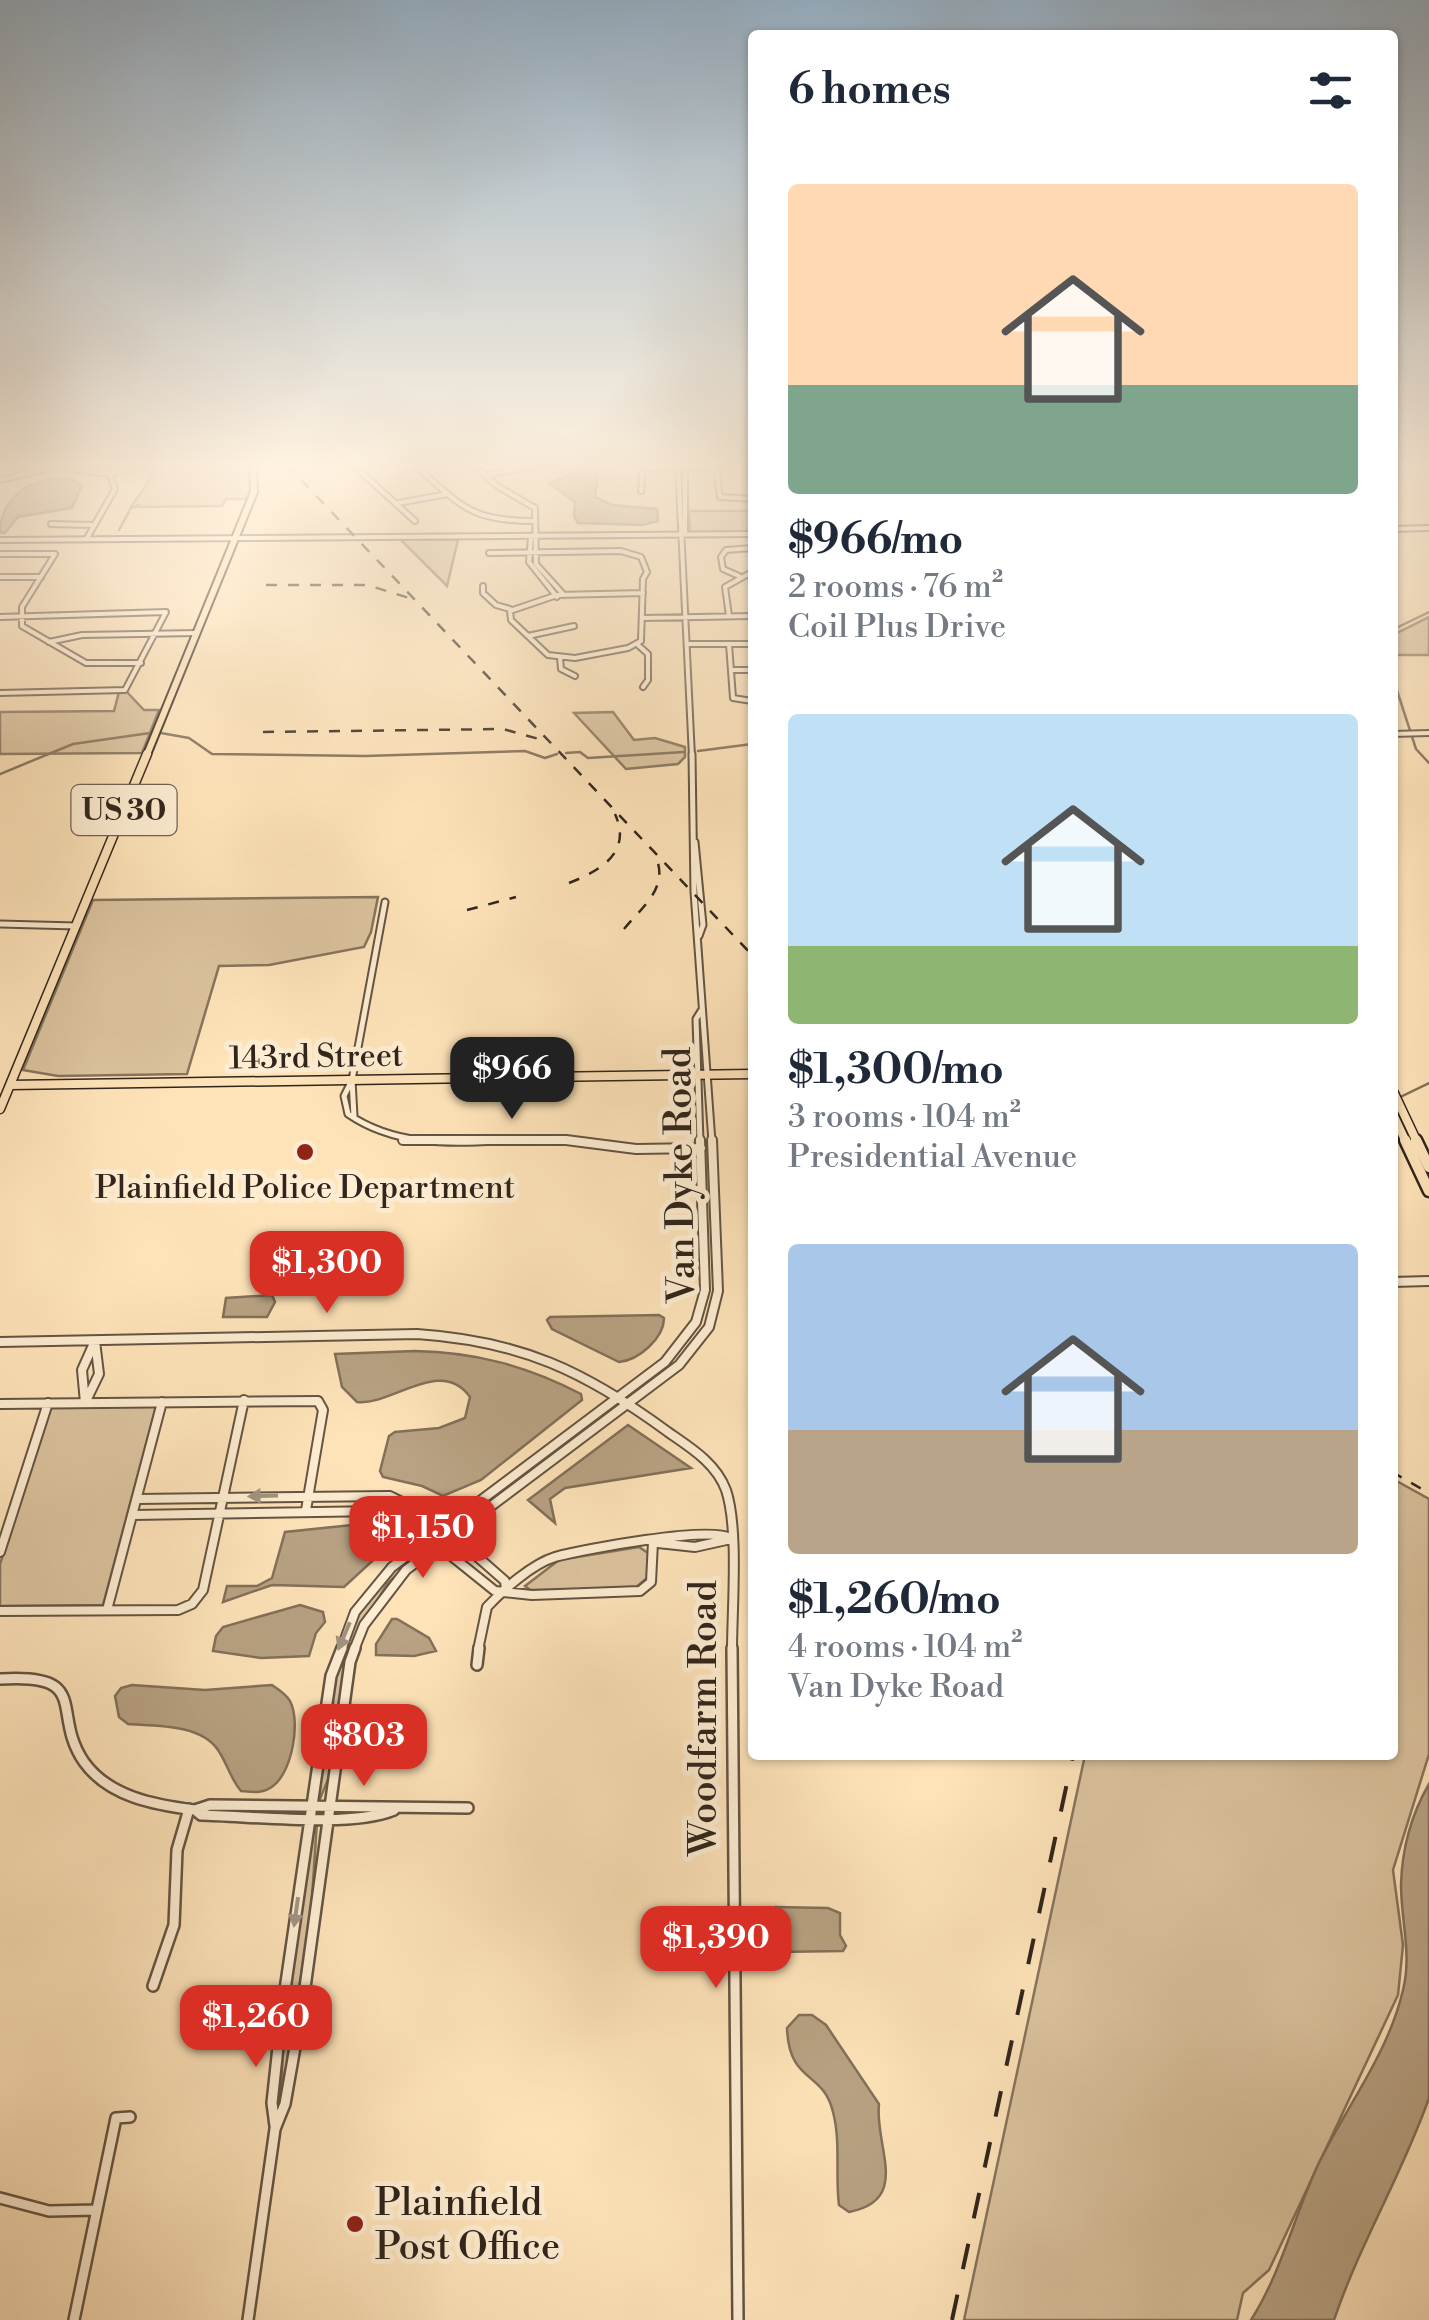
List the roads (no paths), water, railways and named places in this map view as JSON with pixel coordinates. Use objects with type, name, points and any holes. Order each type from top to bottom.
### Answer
[{"type":"main road","name":"US 30","points":[[5,1085],[222,572]]},
{"type":"main road","name":"143rd Street","points":[[5,1085],[748,1074]]},
{"type":"main road","points":[[0,1109],[5,1085]]},
{"type":"main road","points":[[1398,1112],[1429,1191]]},
{"type":"main road","points":[[1417,1153],[1429,1167]]},
{"type":"street","points":[[44,572],[21,614],[22,626],[86,662],[141,664]]},
{"type":"street","points":[[538,572],[564,596]]},
{"type":"street","points":[[512,610],[509,618],[548,655],[575,658],[637,645],[642,639],[643,578],[647,572]]},
{"type":"street","name":"Van Dyke Road","points":[[248,2320],[275,2129],[272,2103],[310,1811],[331,1676],[345,1632],[373,1586],[434,1542],[453,1537],[686,1358],[713,1318],[718,1265],[706,1019],[701,1010],[694,892],[685,572]]},
{"type":"street","points":[[730,572],[738,576]]},
{"type":"street","points":[[729,616],[723,593],[738,576],[748,573]]},
{"type":"street","points":[[0,577],[41,577]]},
{"type":"street","points":[[483,586],[483,592],[496,605],[512,610],[564,596],[642,592]]},
{"type":"street","points":[[0,617],[166,612],[125,690],[0,693]]},
{"type":"street","points":[[642,616],[748,616]]},
{"type":"street","points":[[527,636],[574,626]]},
{"type":"street","points":[[48,642],[82,635],[196,633]]},
{"type":"street","points":[[687,644],[748,644]]},
{"type":"street","points":[[729,644],[733,698],[748,700]]},
{"type":"street","points":[[637,645],[648,654],[648,680],[643,687]]},
{"type":"street","points":[[560,658],[561,669],[575,676]]},
{"type":"street","points":[[731,670],[748,670]]},
{"type":"street","points":[[1398,736],[1429,735]]},
{"type":"street","points":[[385,902],[352,1080],[345,1089],[348,1114],[373,1131],[408,1141],[556,1140],[636,1149],[712,1148]]},
{"type":"street","points":[[0,924],[76,924]]},
{"type":"street","name":"Van Dyke Road","points":[[275,2129],[286,2104],[356,1642],[389,1589],[444,1528],[674,1354],[701,1310],[704,1252],[696,1019],[701,1010]]},
{"type":"street","points":[[1398,1282],[1429,1281]]},
{"type":"street","name":"Woodfarm Road","points":[[0,1342],[400,1334],[479,1338],[543,1354],[618,1396],[707,1460],[717,1472],[728,1494],[731,1539],[738,2320]]},
{"type":"street","points":[[96,1341],[100,1349],[98,1382],[85,1403],[80,1393],[86,1350],[96,1341]]},
{"type":"street","points":[[0,1404],[305,1398],[322,1404],[306,1510]]},
{"type":"street","points":[[0,1611],[178,1610],[192,1604],[203,1590],[244,1400]]},
{"type":"street","points":[[107,1610],[162,1402]]},
{"type":"street","points":[[0,1552],[48,1403]]},
{"type":"street","points":[[138,1498],[390,1496],[411,1504],[444,1528],[505,1581],[506,1590]]},
{"type":"street","points":[[133,1515],[379,1511],[408,1522],[494,1590],[532,1594],[640,1591],[651,1582],[655,1542]]},
{"type":"street","points":[[477,1665],[483,1616],[506,1590],[562,1554],[655,1542],[667,1546],[721,1544],[731,1539]]},
{"type":"street","points":[[0,1679],[44,1680],[61,1691],[81,1758],[108,1786],[150,1802],[192,1809],[201,1815],[310,1811],[380,1816],[394,1810],[468,1808]]},
{"type":"street","points":[[153,1986],[174,1925],[177,1850],[192,1809]]},
{"type":"street","points":[[74,2320],[116,2118],[130,2118]]},
{"type":"street","points":[[0,2198],[50,2211],[97,2210]]},
{"type":"waterway","points":[[1398,627],[1429,612]]},
{"type":"waterway","points":[[1398,694],[1416,749],[1429,763]]},
{"type":"waterway","points":[[0,774],[73,744],[150,733]]},
{"type":"waterway","points":[[161,733],[189,738],[212,754],[365,756],[525,751],[545,758],[557,754]]},
{"type":"waterway","points":[[698,751],[748,745]]},
{"type":"waterway","points":[[566,753],[580,752],[588,758],[684,752]]},
{"type":"waterway","points":[[1398,1098],[1429,1083]]},
{"type":"railway","points":[[389,572],[748,951]]},
{"type":"railway","points":[[266,585],[367,585],[409,598]]},
{"type":"railway","points":[[263,732],[503,729],[546,741]]},
{"type":"railway","points":[[569,883],[611,858],[620,839],[615,814]]},
{"type":"railway","points":[[624,929],[657,886],[659,866],[655,855]]},
{"type":"railway","points":[[467,910],[516,897]]},
{"type":"railway","points":[[1398,1475],[1429,1493]]},
{"type":"railway","points":[[952,2320],[1072,1760]]},
{"type":"place","name":"Plainfield Police Department","points":[[305,1152]]},
{"type":"place","name":"Plainfield Post Office","points":[[355,2224]]}]
